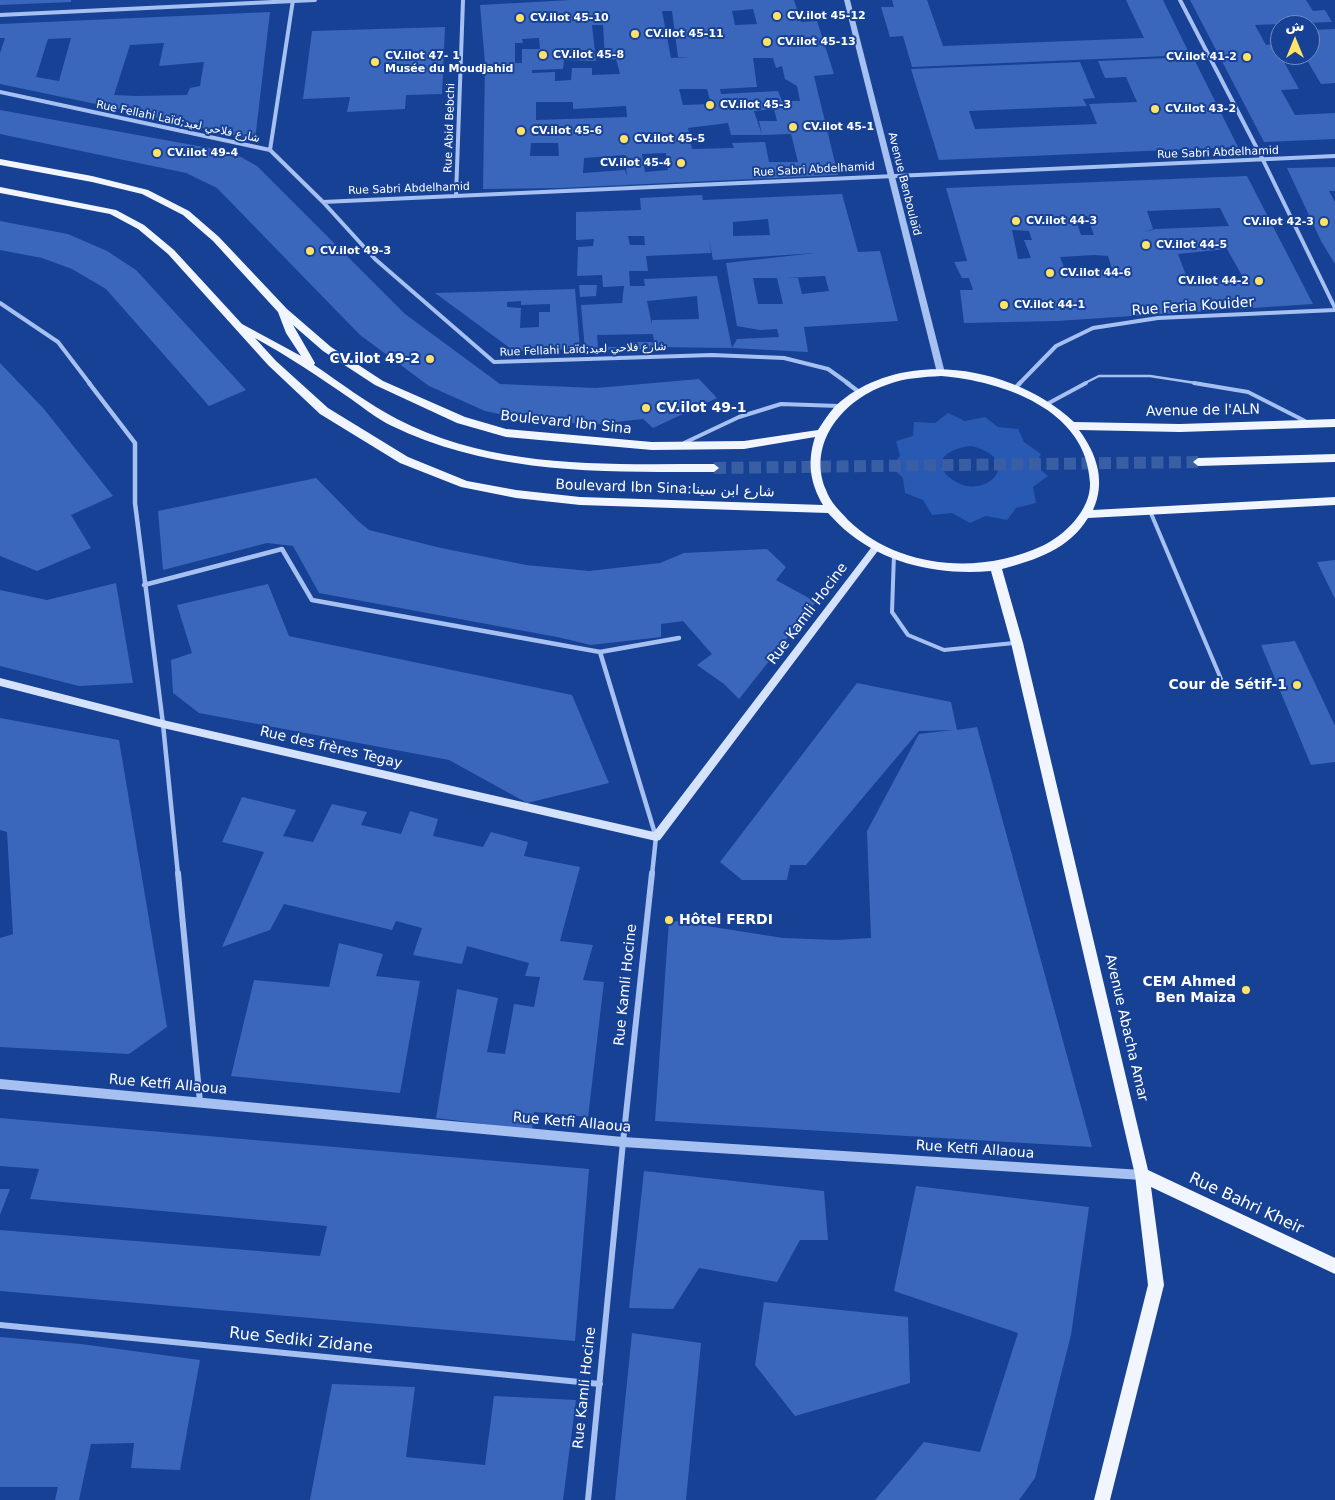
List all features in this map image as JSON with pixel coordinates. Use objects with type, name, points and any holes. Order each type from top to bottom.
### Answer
[{"type":"main road","points":[[0,162],[92,179],[145,192],[186,213],[216,239],[283,311],[292,334],[316,371]]},
{"type":"main road","name":"Boulevard Ibn Sina:شارع ابن سينا","points":[[0,190],[114,212],[141,227],[172,252],[203,285],[233,322],[272,363],[324,411],[404,460],[464,484],[516,494],[580,501],[831,509]]},
{"type":"main road","name":"Boulevard Ibn Sina","points":[[283,311],[328,349],[379,383],[461,420],[506,433],[652,446],[744,445],[820,433]]},
{"type":"main road","points":[[233,322],[280,347],[394,423],[451,447],[509,461],[582,467],[714,468]]},
{"type":"main road","points":[[940,373],[978,377],[1015,388],[1047,404],[1072,426],[1090,454],[1095,485],[1087,514],[1066,538],[1035,557],[996,567],[962,568],[936,566],[894,554],[877,546],[851,529],[831,509],[818,483],[814,458],[820,433],[839,406],[859,392],[893,379],[911,375],[940,373]]},
{"type":"main road","name":"Avenue de l'ALN","points":[[1072,426],[1180,428],[1335,423]]},
{"type":"main road","points":[[1198,462],[1335,458]]},
{"type":"main road","points":[[1087,514],[1335,501]]},
{"type":"main road","name":"Rue Kamli Hocine","points":[[656,837],[877,546]]},
{"type":"main road","name":"Avenue Abacha Amar","points":[[996,567],[1017,643],[1142,1175],[1156,1285],[1102,1500]]},
{"type":"main road","name":"Rue des frères Tegay","points":[[0,682],[163,724],[656,837]]},
{"type":"main road","name":"Rue Bahri Kheir","points":[[1142,1175],[1335,1266]]},
{"type":"street","points":[[270,150],[293,0]]},
{"type":"street","points":[[0,15],[315,0]]},
{"type":"street","name":"Rue Abid Bebchi","points":[[456,196],[463,0]]},
{"type":"street","name":"Avenue Benboulaïd","points":[[847,0],[940,373]]},
{"type":"street","points":[[1180,0],[1263,160],[1335,309]]},
{"type":"street","name":"Rue Fellahi Laïd;شارع فلاحي لعيد","points":[[0,92],[270,150],[323,202],[375,259],[494,362],[712,355],[784,358],[828,369],[859,392]]},
{"type":"street","name":"Rue Sabri Abdelhamid","points":[[323,202],[1335,156]]},
{"type":"street","points":[[0,303],[58,342],[135,443],[135,502],[163,724],[200,1102]]},
{"type":"street","name":"Rue Feria Kouider","points":[[1015,388],[1056,346],[1093,328],[1158,318],[1335,309]]},
{"type":"street","points":[[144,585],[282,549],[312,600],[600,652],[679,638]]},
{"type":"street","points":[[600,652],[656,837]]},
{"type":"street","name":"Rue Kamli Hocine","points":[[588,1500],[623,1142],[656,837]]},
{"type":"street","name":"Rue Ketfi Allaoua","points":[[0,1084],[623,1142],[1142,1175]]},
{"type":"street","name":"Rue Sediki Zidane","points":[[0,1325],[600,1384]]},
{"type":"lane","points":[[1047,404],[1099,376],[1150,376],[1248,392],[1309,424]]},
{"type":"lane","points":[[679,445],[739,417],[781,404],[839,406]]},
{"type":"lane","points":[[1150,511],[1221,679]]},
{"type":"lane","points":[[894,554],[892,612],[908,635],[944,650],[1017,643]]},
{"type":"shaded area","points":[[948,413],[965,421],[985,417],[998,427],[1018,429],[1024,442],[1041,454],[1035,465],[1048,476],[1033,487],[1036,503],[1016,508],[1007,520],[986,516],[970,523],[952,513],[932,515],[923,500],[905,493],[903,478],[891,467],[900,456],[896,441],[913,436],[914,422],[935,423]],"holes":[[[971,446],[988,453],[997,461],[998,470],[994,478],[986,484],[975,486],[962,485],[949,477],[943,471],[941,465],[946,455],[964,447]]]},
{"type":"building","points":[[0,0],[71,0],[71,2],[0,5]]},
{"type":"building","points":[[571,0],[794,0],[801,22],[817,21],[834,74],[814,76],[838,175],[561,188],[483,189],[485,63],[480,5]],"holes":[[[753,9],[757,24],[735,25],[732,11]],[[662,11],[672,11],[678,57],[691,57],[671,58]],[[592,25],[603,25],[605,60],[616,59],[620,74],[592,75],[592,68],[572,68],[571,80],[555,81],[555,72],[532,73],[532,70],[563,69],[564,60],[596,61]],[[539,38],[540,49],[522,49],[522,63],[515,63],[515,43],[523,43],[522,39]],[[753,58],[773,58],[776,68],[782,66],[785,79],[797,86],[800,101],[782,101],[778,91],[721,94],[720,89],[757,87]],[[679,89],[707,89],[711,104],[683,105]],[[536,102],[573,102],[573,109],[626,106],[627,117],[536,120]],[[774,109],[777,121],[759,121],[762,135],[754,111]],[[728,123],[731,135],[791,134],[798,162],[769,162],[765,142],[732,143],[734,148],[692,149],[688,128]],[[531,143],[558,143],[559,156],[530,156]],[[666,153],[668,170],[645,172],[642,154]],[[625,155],[627,176],[625,170],[583,173],[584,158]]]},
{"type":"building","points":[[892,0],[927,0],[943,46],[1144,38],[1126,0],[1163,0],[1190,55],[912,67],[903,36],[890,37],[881,7],[894,7]]},
{"type":"building","name":"CV.ilot 41-2","points":[[1190,0],[1306,0],[1313,11],[1325,10],[1332,22],[1320,22],[1320,15],[1270,15],[1270,24],[1255,25],[1266,45],[1270,44],[1270,65],[1286,65],[1299,89],[1281,90],[1295,115],[1335,113],[1335,139],[1264,142]]},
{"type":"building","points":[[270,12],[255,140],[0,84],[0,53],[5,38],[0,38],[0,24]],"holes":[[[71,38],[59,81],[36,77],[48,39]],[[164,43],[159,66],[204,62],[200,86],[190,88],[187,95],[114,95],[130,45]]]},
{"type":"building","name":"CV.ilot 47- 1 Musée du Moudjahid","points":[[445,27],[442,94],[406,95],[405,109],[347,112],[350,97],[303,99],[312,31]]},
{"type":"building","points":[[1335,29],[1335,83],[1321,84],[1310,65],[1320,65],[1320,30]]},
{"type":"building","name":"CV.ilot 43-2","points":[[1193,57],[1238,147],[939,160],[911,69],[1080,62],[1095,98],[1083,99],[1087,106],[969,111],[975,129],[1097,124],[1089,104],[1137,102],[1126,77],[1105,78],[1098,61]]},
{"type":"building","points":[[0,110],[209,148],[241,157],[257,166],[405,314],[500,384],[596,388],[699,379],[717,398],[653,428],[643,419],[597,424],[539,422],[485,411],[429,386],[360,335],[217,188],[186,173],[0,134]]},
{"type":"building","name":"CV.ilot 42-3","points":[[1335,167],[1335,191],[1329,191],[1335,202],[1335,264],[1321,241],[1287,168]]},
{"type":"building","points":[[1247,176],[1313,304],[1057,321],[964,323],[960,290],[973,290],[969,278],[962,278],[954,262],[967,261],[946,188]],"holes":[[[1220,208],[1229,226],[1156,229],[1143,232],[1153,229],[1147,211]],[[1087,216],[1094,235],[1081,235],[1075,217]],[[1012,230],[1029,231],[1032,240],[1024,240],[1031,258],[1018,259]],[[1227,249],[1244,279],[1189,283],[1178,254]],[[1108,256],[1112,269],[1066,272],[1060,257]]]},
{"type":"building","points":[[842,194],[858,252],[880,251],[898,321],[804,327],[808,352],[732,348],[654,347],[654,349],[585,350],[581,305],[622,303],[624,286],[603,287],[602,275],[577,276],[578,247],[593,246],[594,239],[576,240],[576,212],[641,210],[640,198],[702,195],[703,200]],"holes":[[[768,219],[770,235],[733,236],[733,222]],[[628,236],[644,236],[645,245],[630,245]],[[709,239],[713,260],[815,253],[726,263],[737,326],[760,330],[777,329],[779,337],[737,339],[732,348],[717,276],[644,279],[645,286],[630,286],[629,271],[648,271],[646,256],[711,253]],[[825,276],[829,291],[802,294],[798,278],[787,278]],[[753,278],[777,278],[783,304],[758,304]],[[697,296],[699,319],[652,320],[652,325],[647,301]],[[653,334],[654,342],[629,342],[628,347],[598,347],[597,335]]]},
{"type":"building","points":[[0,221],[68,234],[107,251],[136,270],[246,390],[209,406],[106,289],[72,269],[42,258],[0,250]]},
{"type":"building","points":[[579,285],[597,285],[596,296],[580,297]]},
{"type":"building","points":[[575,289],[580,349],[514,351],[435,293]],"holes":[[[521,301],[521,305],[550,304],[550,312],[539,312],[539,327],[520,328],[521,308],[507,307],[507,302]]]},
{"type":"building","points":[[0,363],[44,409],[113,496],[71,515],[91,548],[37,571],[0,556]]},
{"type":"building","points":[[316,478],[369,530],[441,548],[526,565],[589,571],[660,563],[684,553],[767,549],[786,567],[776,580],[816,602],[739,699],[724,684],[697,665],[712,654],[683,621],[661,624],[661,637],[591,645],[319,593],[293,546],[267,543],[163,570],[158,511]]},
{"type":"building","points":[[1335,560],[1335,599],[1317,562]]},
{"type":"building","points":[[116,583],[133,683],[79,686],[0,666],[0,590],[47,600]]},
{"type":"building","points":[[268,584],[289,636],[572,695],[609,783],[527,803],[449,760],[199,713],[173,693],[171,660],[192,653],[177,605]]},
{"type":"building","name":"Cour de Sétif-1","points":[[1295,641],[1335,726],[1335,762],[1311,765],[1261,645]]},
{"type":"building","points":[[857,683],[951,702],[957,730],[977,727],[1092,1147],[655,1121],[669,920],[783,938],[837,940],[871,938],[867,831],[919,734],[953,730],[919,731],[806,865],[790,865],[787,880],[742,880],[720,862]]},
{"type":"building","points":[[0,718],[119,740],[167,1027],[129,1054],[0,1047],[0,938],[13,934],[7,832],[0,830]]},
{"type":"building","points":[[242,797],[296,810],[283,836],[313,842],[332,804],[367,812],[361,825],[401,834],[410,811],[438,819],[433,836],[483,847],[491,832],[528,842],[524,856],[580,867],[560,941],[593,945],[583,980],[604,982],[588,1117],[534,1112],[532,1130],[436,1118],[457,989],[498,998],[487,1052],[505,1054],[514,1004],[534,1007],[540,977],[525,976],[529,963],[467,946],[462,964],[413,955],[422,928],[396,921],[392,930],[284,904],[270,930],[222,947],[264,852],[222,842]]},
{"type":"building","points":[[339,943],[383,954],[376,976],[420,981],[400,1093],[231,1076],[254,980],[329,987]]},
{"type":"building","points":[[0,1118],[589,1169],[575,1341],[0,1291],[0,1230],[320,1256],[327,1226],[30,1199],[39,1169],[0,1166]]},
{"type":"building","points":[[644,1171],[824,1191],[828,1240],[800,1240],[777,1282],[699,1268],[673,1309],[629,1308]]},
{"type":"building","points":[[916,1186],[1089,1207],[1071,1335],[1035,1478],[1019,1500],[875,1500],[924,1442],[980,1452],[1018,1333],[894,1291]]},
{"type":"building","points":[[0,1189],[10,1189],[0,1215]]},
{"type":"building","points":[[764,1302],[908,1317],[910,1383],[795,1416],[755,1365]]},
{"type":"building","points":[[632,1333],[701,1343],[686,1500],[615,1500]]},
{"type":"building","points":[[0,1337],[81,1344],[200,1360],[180,1470],[131,1468],[134,1443],[91,1444],[79,1500],[55,1500],[58,1487],[0,1487]]},
{"type":"building","points":[[332,1384],[415,1387],[406,1457],[485,1465],[494,1396],[576,1400],[563,1500],[310,1500]]},
{"type":"tunnel","points":[[714,468],[1198,462]]},
{"type":"place","name":"CV.ilot 45-12","points":[[777,16]]},
{"type":"place","name":"CV.ilot 45-10","points":[[520,18]]},
{"type":"place","name":"CV.ilot 45-11","points":[[635,34]]},
{"type":"place","name":"CV.ilot 45-13","points":[[767,42]]},
{"type":"place","name":"CV.ilot 45-8","points":[[543,55]]},
{"type":"place","name":"CV.ilot 41-2","points":[[1247,57]]},
{"type":"place","name":"CV.ilot 47- 1 Musée du Moudjahid","points":[[375,62]]},
{"type":"place","name":"CV.ilot 45-3","points":[[710,105]]},
{"type":"place","name":"CV.ilot 43-2","points":[[1155,109]]},
{"type":"place","name":"CV.ilot 45-1","points":[[793,127]]},
{"type":"place","name":"CV.ilot 45-6","points":[[521,131]]},
{"type":"place","name":"CV.ilot 45-5","points":[[624,139]]},
{"type":"place","name":"CV.ilot 49-4","points":[[157,153]]},
{"type":"place","name":"CV.ilot 45-4","points":[[681,163]]},
{"type":"place","name":"CV.ilot 44-3","points":[[1016,221]]},
{"type":"place","name":"CV.ilot 42-3","points":[[1324,222]]},
{"type":"place","name":"CV.ilot 44-5","points":[[1146,245]]},
{"type":"place","name":"CV.ilot 49-3","points":[[310,251]]},
{"type":"place","name":"CV.ilot 44-6","points":[[1050,273]]},
{"type":"place","name":"CV.ilot 44-2","points":[[1259,281]]},
{"type":"place","name":"CV.ilot 44-1","points":[[1004,305]]},
{"type":"place","name":"CV.ilot 49-2","points":[[430,359]]},
{"type":"place","name":"CV.ilot 49-1","points":[[646,408]]},
{"type":"place","name":"Cour de Sétif-1","points":[[1297,685]]},
{"type":"place","name":"Hôtel FERDI","points":[[669,920]]},
{"type":"place","name":"CEM Ahmed Ben Maiza","points":[[1246,990]]}]
